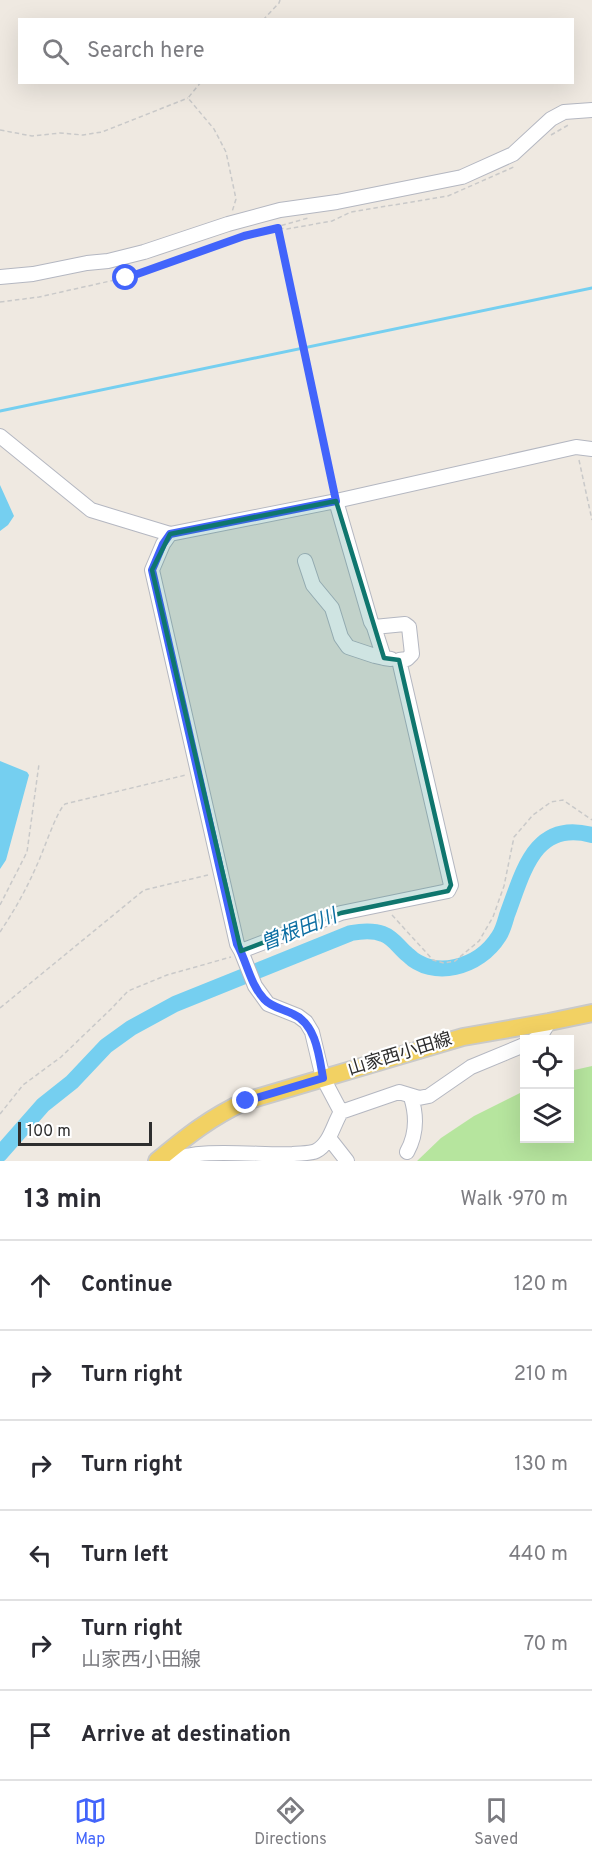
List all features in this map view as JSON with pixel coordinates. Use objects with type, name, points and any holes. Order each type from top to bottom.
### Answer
[{"type":"main road","name":"山家西小田線","points":[[157,1161],[194,1130],[246,1101],[463,1036],[549,1022],[592,1012]]},
{"type":"street","points":[[0,277],[33,274],[108,261],[280,210],[337,202],[462,177],[513,154],[551,118],[564,111],[592,110]]},
{"type":"street","points":[[0,436],[91,510],[170,534],[336,501],[576,447],[592,449]]},
{"type":"street","points":[[336,501],[384,658]]},
{"type":"street","points":[[170,534],[152,570],[237,944],[255,986],[268,1004],[298,1016],[306,1022],[312,1032],[323,1078],[341,1112]]},
{"type":"street","points":[[305,561],[313,585],[332,608],[340,637],[348,647],[399,660],[407,659],[412,654],[409,627],[405,624],[374,627]]},
{"type":"street","points":[[243,954],[341,914],[448,891],[452,885],[399,660]]},
{"type":"street","points":[[541,1035],[549,1022]]},
{"type":"street","points":[[173,1161],[179,1157],[200,1154],[317,1156],[329,1138],[341,1112],[399,1092],[411,1097],[429,1096],[471,1067],[520,1047]]},
{"type":"street","points":[[407,1152],[412,1142],[417,1113],[411,1097]]},
{"type":"street","points":[[329,1138],[347,1161]]},
{"type":"path","points":[[265,18],[280,0]]},
{"type":"path","points":[[0,130],[32,136],[60,133],[83,135],[102,132],[188,98],[199,84]]},
{"type":"path","points":[[188,98],[214,129],[226,152],[237,199],[228,224]]},
{"type":"path","points":[[0,302],[39,297],[137,275],[244,236],[278,228],[336,501]]},
{"type":"path","points":[[576,447],[592,520]]},
{"type":"path","points":[[0,905],[27,852],[39,764]]},
{"type":"path","points":[[0,932],[20,901],[60,808],[65,804],[198,772]]},
{"type":"path","points":[[379,905],[395,918],[433,960],[444,963],[455,961],[480,941],[493,917],[504,886],[514,837],[533,815],[550,802],[563,800],[592,820]]},
{"type":"path","points":[[0,1008],[144,890],[221,872]]},
{"type":"path","points":[[0,1114],[23,1085],[61,1057],[128,991],[167,975],[243,954]]},
{"type":"highlighted area","points":[[336,501],[384,658],[399,660],[451,885],[448,891],[341,913],[241,951],[152,570],[170,534]]},
{"type":"green space","points":[[592,1066],[592,1161],[417,1161],[441,1138],[474,1116],[520,1093],[520,1143],[574,1143],[574,1070]]},
{"type":"water","points":[[0,485],[14,516],[0,531]]},
{"type":"water","points":[[0,761],[27,772],[29,775],[6,860],[0,869]]},
{"type":"waterway","points":[[0,411],[592,288]]},
{"type":"waterway","name":"曽根田川","points":[[0,1154],[43,1105],[72,1082],[106,1046],[131,1028],[175,1004],[355,932],[371,931],[387,936],[413,959],[430,967],[449,968],[474,960],[485,952],[500,934],[526,867],[544,842],[556,835],[572,832],[592,835]]},
{"type":"route","points":[[126,278],[244,236],[278,228],[336,501],[170,534],[152,570],[237,944],[255,986],[268,1004],[298,1016],[306,1022],[312,1032],[323,1078],[246,1101]]}]
